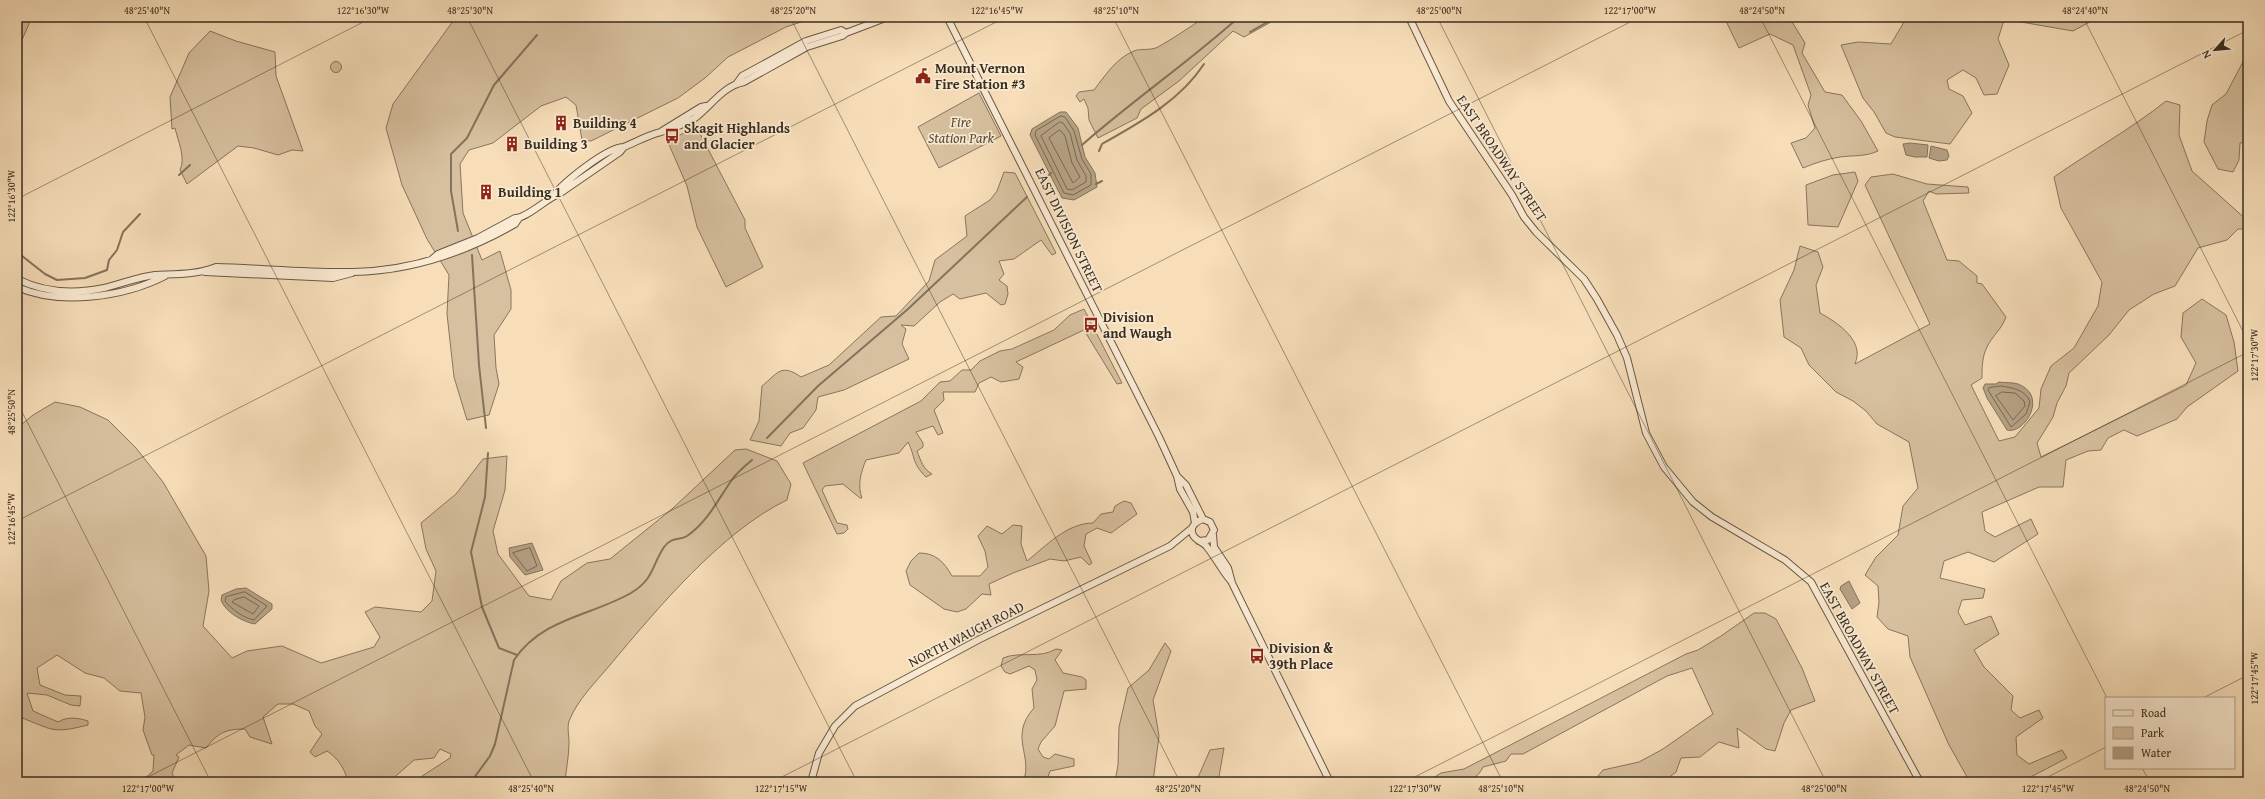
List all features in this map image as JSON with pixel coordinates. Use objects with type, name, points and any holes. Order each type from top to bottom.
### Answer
[{"type":"street","points":[[17,280],[50,290],[77,292],[104,288],[154,275],[166,276],[205,272],[340,278],[354,272],[392,268],[431,260],[438,254],[478,238],[515,218],[519,218],[553,196],[559,194],[620,152],[624,147],[661,132],[701,107],[706,106],[737,83],[742,76],[812,38],[842,30],[846,33],[888,17]]},
{"type":"street","name":"EAST DIVISION STREET","points":[[947,17],[1027,171],[1177,476],[1180,489],[1193,512],[1193,525]]},
{"type":"street","name":"EAST BROADWAY STREET","points":[[1408,17],[1449,101],[1512,195],[1524,217],[1536,232],[1584,279],[1618,335],[1627,358],[1646,434],[1664,467],[1681,490],[1702,509],[1785,560],[1811,582],[1920,782]]},
{"type":"street","points":[[17,287],[50,297],[76,298],[135,287],[166,276]]},
{"type":"street","name":"EAST DIVISION STREET","points":[[1177,476],[1186,485],[1203,519]]},
{"type":"street","points":[[1232,583],[1228,568],[1214,547],[1212,535],[1213,525],[1203,519],[1193,525],[1193,535],[1206,545],[1232,583],[1330,782]]},
{"type":"street","name":"NORTH WAUGH ROAD","points":[[811,782],[819,753],[836,726],[855,706],[978,640],[1170,546],[1193,525]]},
{"type":"street","points":[[1199,541],[1208,540],[1212,535]]},
{"type":"street","name":"NORTH WAUGH ROAD","points":[[1170,546],[1179,546]]},
{"type":"green space","points":[[17,17],[30,17],[29,24],[17,51]]},
{"type":"green space","points":[[456,17],[816,17],[786,27],[728,57],[705,78],[678,98],[591,141],[582,140],[576,105],[566,97],[541,106],[493,143],[469,150],[460,164],[463,213],[482,260],[500,251],[511,290],[511,309],[494,335],[496,368],[499,384],[489,415],[467,420],[454,377],[447,314],[449,275],[427,239],[402,185],[386,128],[393,104]]},
{"type":"green space","points":[[1205,17],[1280,17],[1244,37],[1233,31],[1179,81],[1141,109],[1137,118],[1098,138],[1089,120],[1088,108],[1084,99],[1080,102],[1076,96],[1079,92],[1094,90],[1111,68],[1128,54],[1137,50],[1158,47]]},
{"type":"green space","points":[[1724,17],[1789,17],[1805,43],[1802,53],[1825,92],[1842,95],[1861,121],[1878,151],[1864,155],[1830,159],[1803,168],[1791,143],[1806,138],[1815,128],[1808,105],[1811,95],[1793,45],[1770,34],[1739,48]]},
{"type":"green space","points":[[1907,17],[2099,17],[2073,31],[1998,18],[2004,20],[1998,39],[2009,65],[1997,94],[1984,95],[1976,78],[1963,70],[1947,80],[1949,89],[1963,96],[1972,113],[1950,144],[1895,137],[1886,133],[1874,112],[1863,98],[1841,45],[1858,42],[1891,44]]},
{"type":"green space","points":[[210,31],[236,41],[275,52],[276,76],[303,151],[292,150],[278,155],[254,148],[238,146],[187,184],[180,170],[182,165],[182,155],[175,128],[172,129],[170,97],[189,53]]},
{"type":"green space","points":[[2246,56],[2248,56],[2248,142],[2240,143],[2239,160],[2233,172],[2218,169],[2204,142],[2207,121],[2212,105],[2226,94]]},
{"type":"green space","points":[[336,61],[340,63],[342,67],[340,71],[336,73],[332,71],[330,67],[332,63]]},
{"type":"green space","name":"Fire Station Park","points":[[979,93],[1001,136],[939,168],[918,127]]},
{"type":"green space","points":[[2166,101],[2180,105],[2179,135],[2192,171],[2248,221],[2248,229],[2238,229],[2227,240],[2198,248],[2175,286],[2154,294],[2129,310],[2109,335],[2069,373],[2066,386],[2057,403],[2053,417],[2037,443],[2041,457],[2186,385],[2196,363],[2181,337],[2183,313],[2202,299],[2226,315],[2234,342],[2238,371],[2187,407],[2177,419],[2137,436],[2124,430],[2108,438],[2101,450],[2088,451],[2066,460],[2063,487],[2039,487],[1982,512],[1985,531],[1995,537],[2031,519],[2038,534],[1994,562],[1968,552],[1944,561],[1940,578],[1985,589],[1983,598],[1962,600],[1958,612],[1965,625],[1991,616],[1999,634],[1974,650],[1984,667],[2013,696],[2011,710],[2020,718],[2039,710],[2043,718],[2016,737],[2017,755],[2029,764],[2062,750],[2067,758],[2025,780],[2026,782],[1970,782],[1949,745],[1910,657],[1908,636],[1888,629],[1877,617],[1879,602],[1878,586],[1865,575],[1876,557],[1898,535],[1903,506],[1918,488],[1909,442],[1877,424],[1866,411],[1853,401],[1836,392],[1809,365],[1801,348],[1784,337],[1780,300],[1794,270],[1800,246],[1818,252],[1823,267],[1816,285],[1820,313],[1848,333],[1855,345],[1857,353],[1855,364],[1930,324],[1865,185],[1871,177],[1893,174],[1927,184],[1968,187],[1969,193],[1936,194],[1929,191],[1923,201],[1947,260],[1959,261],[1977,276],[1977,283],[1982,284],[2006,317],[1985,351],[1982,378],[1971,385],[1999,441],[2015,437],[2039,408],[2041,389],[2051,366],[2074,348],[2098,306],[2102,282],[2061,208],[2054,177],[2139,121]]},
{"type":"green space","points":[[697,128],[745,220],[745,228],[763,267],[726,287],[697,227],[687,186],[667,140]]},
{"type":"green space","points":[[1004,172],[1015,173],[1056,253],[1052,255],[1041,240],[1014,259],[999,261],[1004,274],[999,280],[1007,286],[1008,294],[1005,304],[1001,305],[986,293],[960,299],[953,294],[940,302],[914,326],[901,325],[906,329],[902,344],[909,359],[844,390],[818,397],[816,410],[803,428],[790,433],[781,446],[750,440],[759,421],[762,386],[780,371],[789,371],[801,377],[829,365],[881,317],[896,316],[929,281],[935,260],[967,236],[965,216],[990,200],[997,191]]},
{"type":"green space","points":[[1855,172],[1858,181],[1838,227],[1808,225],[1806,185],[1833,175]]},
{"type":"green space","points":[[1084,309],[1122,383],[1117,384],[1084,330],[1016,362],[1023,367],[1019,379],[1001,382],[991,377],[979,383],[975,392],[943,392],[944,400],[934,410],[943,433],[938,435],[933,426],[916,432],[923,443],[923,447],[917,451],[924,467],[932,474],[926,477],[921,472],[916,464],[908,442],[899,453],[866,460],[860,479],[862,498],[843,484],[825,486],[822,490],[837,523],[847,525],[848,529],[844,533],[837,534],[803,463],[921,401],[940,382],[950,381],[962,370],[971,370],[980,361],[1000,351],[1012,349],[1054,330],[1070,315]]},
{"type":"green space","points":[[55,402],[80,407],[108,420],[136,448],[163,482],[206,556],[209,591],[203,626],[232,658],[247,651],[282,646],[321,663],[374,647],[380,637],[365,612],[375,607],[421,612],[432,601],[436,571],[426,549],[421,523],[456,494],[483,459],[507,456],[505,490],[493,531],[498,554],[529,596],[551,600],[561,581],[587,563],[610,559],[672,509],[735,450],[746,449],[777,461],[791,484],[787,500],[738,531],[691,574],[648,620],[582,698],[568,724],[569,748],[565,782],[413,782],[450,758],[451,754],[440,749],[434,758],[414,760],[389,782],[348,782],[340,764],[331,754],[327,751],[315,757],[310,752],[322,734],[315,726],[309,711],[293,704],[278,704],[263,717],[272,744],[250,737],[245,729],[227,731],[218,735],[206,748],[189,745],[176,755],[179,757],[172,773],[176,782],[141,782],[153,771],[154,755],[152,755],[143,730],[145,717],[141,693],[120,691],[104,678],[85,673],[57,655],[37,668],[40,685],[65,695],[81,696],[80,706],[71,705],[47,695],[27,693],[33,711],[58,722],[69,718],[77,718],[88,721],[88,725],[59,730],[47,728],[20,717],[17,692],[17,428],[33,415]]},
{"type":"green space","points":[[1124,501],[1131,503],[1137,514],[1111,533],[1097,528],[1086,534],[1084,546],[1092,563],[1089,565],[1081,557],[1064,561],[1050,559],[989,584],[991,595],[982,594],[966,609],[957,612],[944,609],[910,585],[906,571],[911,561],[919,553],[925,553],[939,559],[946,566],[952,576],[980,576],[988,567],[985,551],[978,536],[987,526],[1002,534],[1013,525],[1022,526],[1021,544],[1027,561],[1057,536],[1074,527],[1093,523],[1101,514],[1113,512],[1115,506]]},
{"type":"green space","points":[[1754,613],[1765,613],[1776,619],[1802,668],[1815,701],[1791,710],[1784,723],[1775,751],[1766,749],[1737,728],[1739,748],[1719,742],[1700,757],[1681,758],[1676,772],[1663,782],[1593,782],[1603,770],[1639,762],[1663,749],[1713,714],[1692,668],[1667,676],[1523,754],[1511,754],[1506,761],[1483,767],[1479,774],[1473,778],[1466,781],[1451,783],[1427,782],[1441,773],[1464,769],[1686,654],[1698,650]]},
{"type":"green space","points":[[1165,643],[1171,651],[1153,700],[1159,736],[1153,782],[1115,782],[1118,765],[1119,727],[1128,688],[1149,670]]},
{"type":"green space","points":[[1056,649],[1062,650],[1055,660],[1063,673],[1082,677],[1086,680],[1086,689],[1064,691],[1055,726],[1041,742],[1038,749],[1043,757],[1049,759],[1055,754],[1074,759],[1074,766],[1050,771],[1048,777],[1052,782],[1023,782],[1026,773],[1026,764],[1022,737],[1023,728],[1027,718],[1034,708],[1032,689],[1037,680],[1035,670],[1029,666],[1010,674],[1005,672],[1001,666],[1003,658],[1016,655],[1043,654]]},
{"type":"green space","points":[[1224,748],[1218,782],[1196,782],[1210,750]]},
{"type":"water","points":[[1060,112],[1066,112],[1078,128],[1085,157],[1095,173],[1097,187],[1074,200],[1062,198],[1030,135],[1032,129]]},
{"type":"water","points":[[1910,143],[1928,145],[1927,157],[1906,155],[1903,144]]},
{"type":"water","points":[[1931,146],[1947,150],[1949,156],[1947,160],[1939,161],[1929,158]]},
{"type":"water","points":[[1999,382],[2018,384],[2027,390],[2032,397],[2033,405],[2026,421],[2014,430],[2007,430],[1987,398],[1983,388],[1985,384],[1996,384]]},
{"type":"water","points":[[532,543],[543,570],[525,575],[510,557],[509,548]]},
{"type":"water","points":[[1849,581],[1860,603],[1852,609],[1840,589],[1841,586]]},
{"type":"water","points":[[246,588],[272,604],[272,609],[255,624],[235,616],[226,609],[221,600],[222,595],[236,589]]},
{"type":"waterway","points":[[1082,145],[1121,112],[1201,50],[1239,17]]},
{"type":"waterway","points":[[1250,32],[1276,17]]},
{"type":"waterway","points":[[458,231],[451,191],[451,154],[467,138],[494,85],[537,35]]},
{"type":"waterway","points":[[1099,151],[1102,144],[1130,128],[1171,100],[1183,89],[1204,64]]},
{"type":"waterway","points":[[179,175],[190,165]]},
{"type":"waterway","points":[[1043,181],[1051,173]]},
{"type":"waterway","points":[[1096,184],[1102,181]]},
{"type":"waterway","points":[[767,438],[818,386],[908,309],[1027,197]]},
{"type":"waterway","points":[[17,252],[45,274],[57,280],[85,278],[107,270],[109,260],[117,250],[123,232],[140,214]]},
{"type":"waterway","points":[[472,255],[479,365],[486,428]]},
{"type":"waterway","points":[[488,453],[485,497],[471,552],[482,607],[499,648],[517,655]]},
{"type":"waterway","points":[[471,782],[490,756],[495,744],[514,660],[525,646],[538,635],[553,626],[616,601],[638,588],[648,578],[664,547],[670,541],[687,536],[695,530],[708,516],[734,477],[752,460]]},
{"type":"place","name":"Mount Vernon Fire Station #3","points":[[923,76]]},
{"type":"place","name":"Building 4","points":[[561,123]]},
{"type":"place","name":"Skagit Highlands and Glacier","points":[[672,136]]},
{"type":"place","name":"Building 3","points":[[512,144]]},
{"type":"place","name":"Building 1","points":[[486,192]]},
{"type":"place","name":"Division and Waugh","points":[[1091,325]]},
{"type":"place","name":"Division & 39th Place","points":[[1257,656]]}]
